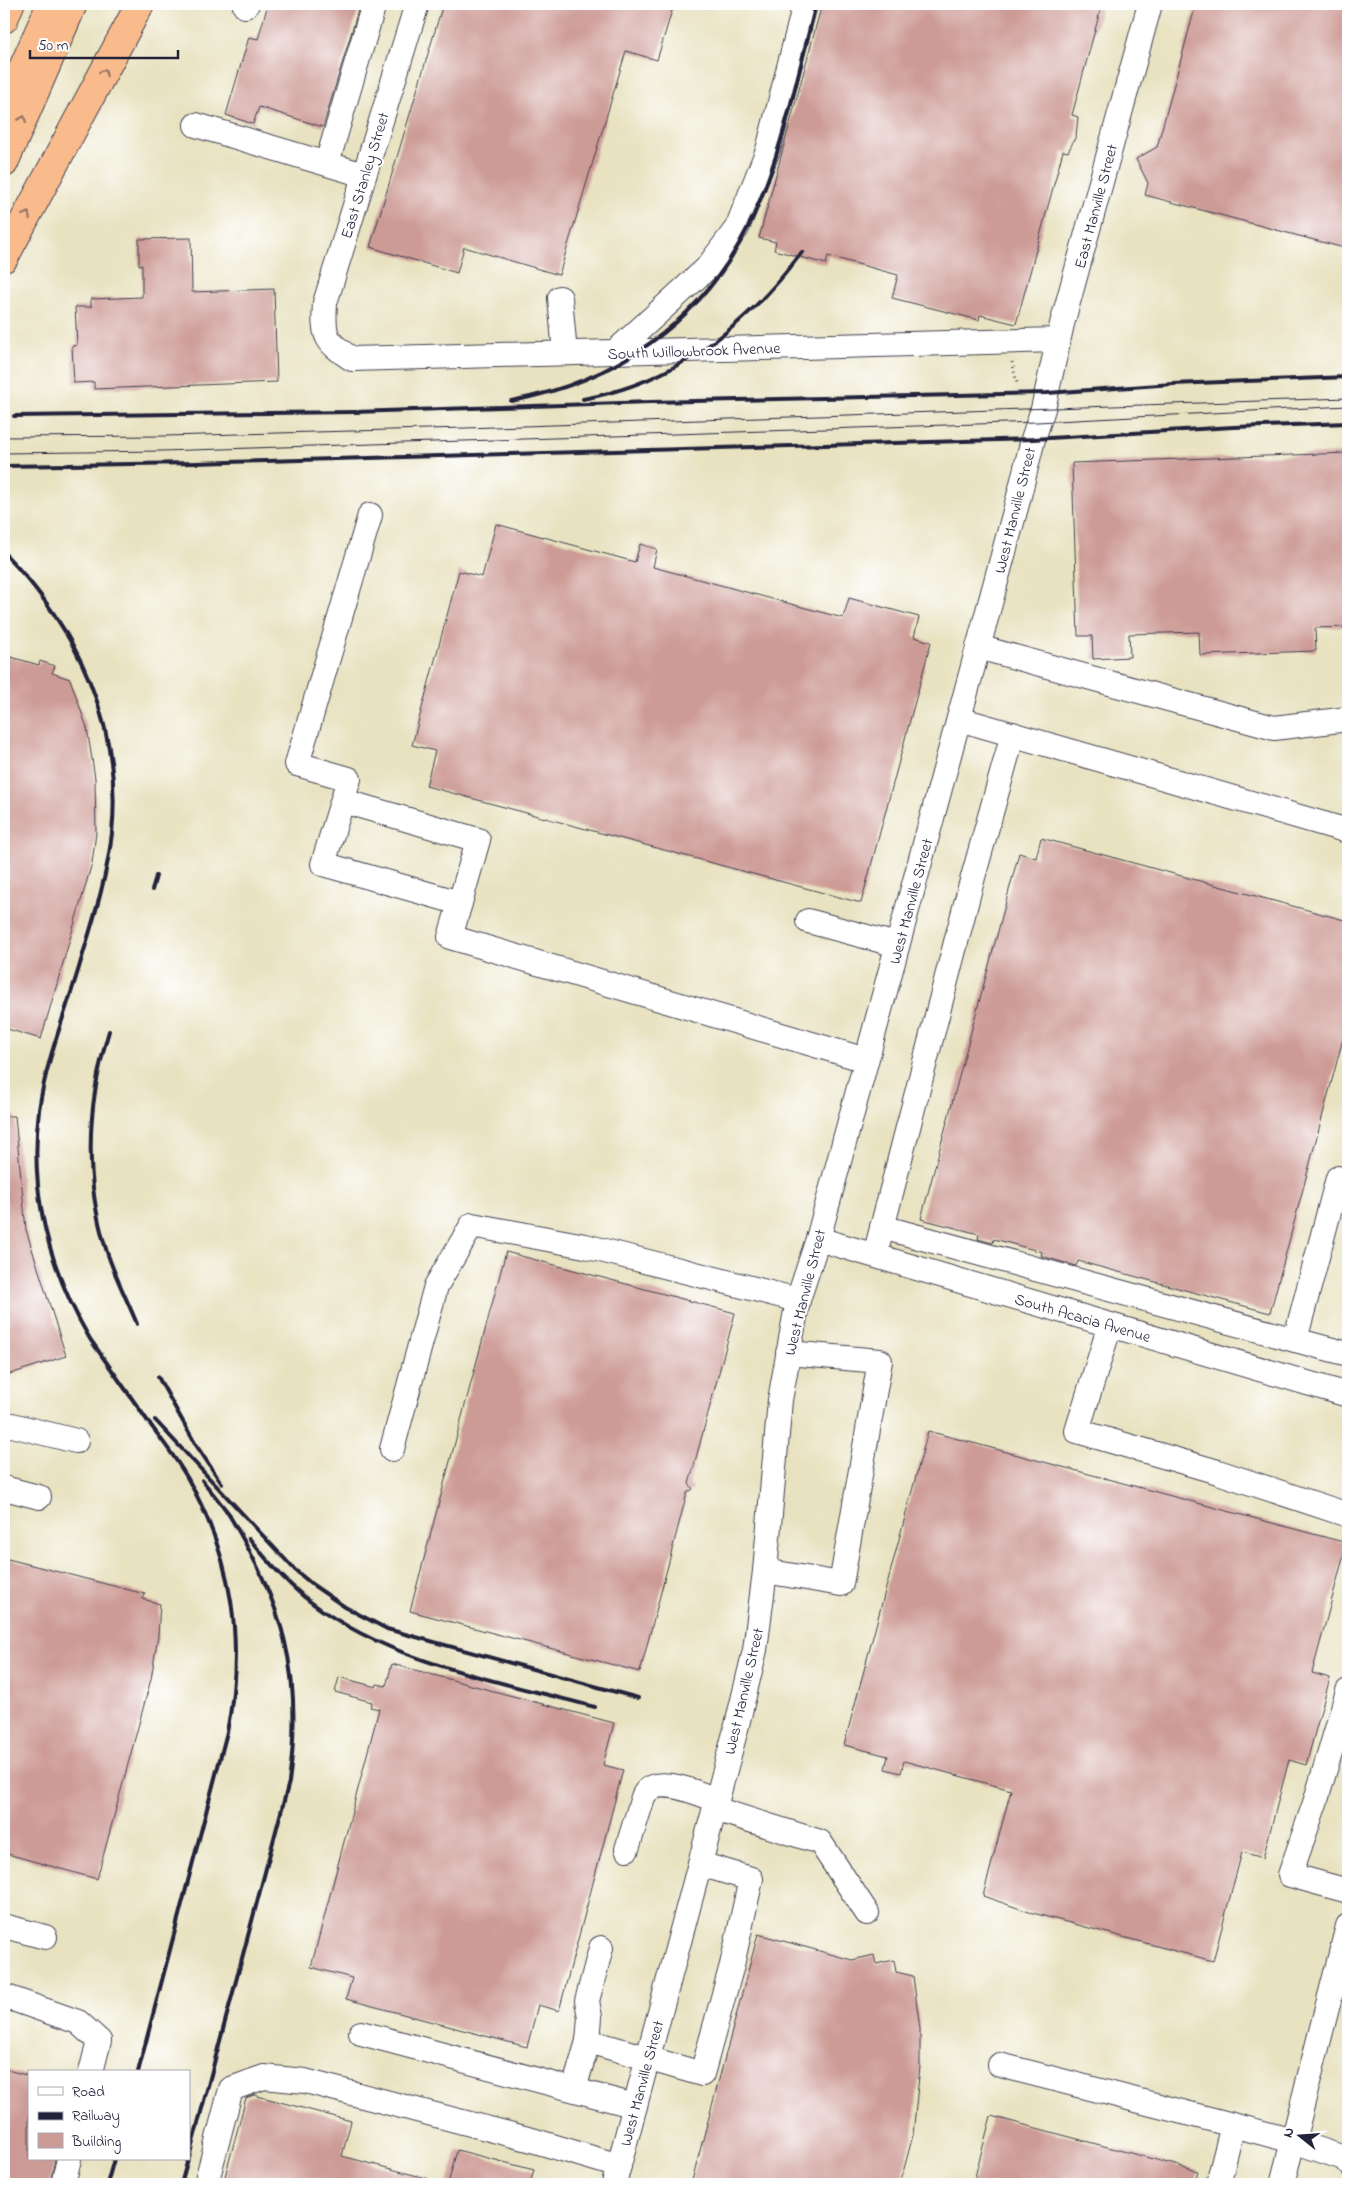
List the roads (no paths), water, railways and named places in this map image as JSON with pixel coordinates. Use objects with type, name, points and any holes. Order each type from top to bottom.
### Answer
[{"type":"highway","points":[[4,19],[10,4]]},
{"type":"highway","points":[[4,76],[36,4]]},
{"type":"highway","points":[[4,111],[51,4]]},
{"type":"highway","points":[[4,163],[73,4]]},
{"type":"highway","points":[[4,258],[140,4]]},
{"type":"street","points":[[327,163],[374,4]]},
{"type":"street","name":"East Stanley Street","points":[[333,347],[324,328],[325,303],[417,4]]},
{"type":"street","points":[[615,352],[707,268],[738,228],[768,150],[805,4]]},
{"type":"street","name":"East Manville Street","points":[[1043,409],[1058,340],[1150,4]]},
{"type":"street","points":[[196,125],[364,175]]},
{"type":"street","points":[[560,298],[565,353]]},
{"type":"street","name":"South Willowbrook Avenue","points":[[333,347],[352,359],[1058,340]]},
{"type":"street","name":"West Manville Street","points":[[616,2175],[716,1805],[755,1650],[765,1570],[780,1400],[798,1300],[818,1239],[1033,439],[1043,409]]},
{"type":"street","points":[[370,515],[297,764],[349,779],[323,864],[460,903]]},
{"type":"street","points":[[978,647],[1274,728],[1348,719]]},
{"type":"street","points":[[959,719],[1348,831]]},
{"type":"street","points":[[875,1256],[970,888],[1013,734]]},
{"type":"street","points":[[343,802],[480,833],[450,937],[866,1060]]},
{"type":"street","points":[[808,921],[898,945]]},
{"type":"street","points":[[1295,1340],[1338,1178]]},
{"type":"street","points":[[392,1449],[436,1286],[472,1225],[585,1246],[798,1300]]},
{"type":"street","points":[[882,1227],[1348,1354]]},
{"type":"street","name":"South Acacia Avenue","points":[[818,1239],[1348,1395]]},
{"type":"street","points":[[1110,1325],[1077,1431],[1218,1472],[1348,1514]]},
{"type":"street","points":[[765,1570],[841,1584],[880,1361],[788,1353]]},
{"type":"street","points":[[4,1423],[76,1441]]},
{"type":"street","points":[[4,1488],[39,1497]]},
{"type":"street","points":[[1348,1691],[1316,1800],[1290,1875],[1348,1891]]},
{"type":"street","points":[[627,1849],[646,1790],[654,1785],[670,1786],[716,1805],[820,1842],[867,1913]]},
{"type":"street","points":[[588,2041],[702,2074],[732,1965],[751,1879],[700,1864]]},
{"type":"street","points":[[4,1926],[45,1937]]},
{"type":"street","points":[[1282,2184],[1348,1926]]},
{"type":"street","points":[[574,2089],[588,2041],[590,2017],[587,2001],[601,1948]]},
{"type":"street","points":[[4,1996],[78,2022],[99,2041],[92,2070]]},
{"type":"street","points":[[361,2034],[635,2106]]},
{"type":"street","points":[[1000,2065],[1293,2140],[1347,2159],[1348,2163]]},
{"type":"street","points":[[206,2184],[231,2089],[264,2077],[305,2081],[532,2140],[616,2175]]},
{"type":"street","points":[[1218,2184],[1233,2125]]},
{"type":"street","points":[[63,2184],[69,2160]]},
{"type":"tram line","points":[[4,437],[165,436],[465,428],[1348,398]]},
{"type":"tram line","points":[[4,453],[162,451],[1037,422],[1348,406]]},
{"type":"railway","points":[[511,401],[549,392],[585,379],[619,363],[650,343],[680,319],[706,292],[729,261],[760,201],[787,118],[816,4]]},
{"type":"railway","points":[[583,399],[617,391],[648,379],[678,365],[706,347],[733,327],[758,304],[802,252]]},
{"type":"railway","points":[[14,416],[355,412],[651,402],[1047,393],[1173,384],[1348,377]]},
{"type":"railway","points":[[4,466],[195,463],[1033,439],[1233,427],[1348,423]]},
{"type":"railway","points":[[4,553],[30,582],[53,613],[73,646],[90,681],[102,717],[110,755],[114,794],[110,850],[103,883],[75,982],[51,1054],[42,1091],[37,1140],[37,1170],[45,1229],[63,1285],[90,1339],[188,1479],[203,1509],[216,1540],[225,1571],[234,1633],[235,1665],[227,1732],[139,2070]]},
{"type":"railway","points":[[152,890],[156,876]]},
{"type":"railway","points":[[109,1031],[96,1085],[91,1140],[91,1168],[94,1195],[106,1249],[137,1324]]},
{"type":"railway","points":[[158,1377],[196,1445],[222,1484]]},
{"type":"railway","points":[[155,1420],[295,1570],[345,1607],[387,1629],[638,1698]]},
{"type":"railway","points":[[202,1480],[230,1515]]},
{"type":"railway","points":[[190,2153],[289,1782],[293,1743],[294,1707],[291,1673],[275,1608],[262,1576],[226,1510]]},
{"type":"railway","points":[[249,1538],[263,1556],[303,1596],[343,1624],[377,1641],[412,1656],[448,1668],[595,1707]]},
{"type":"railway","points":[[107,2184],[114,2160]]},
{"type":"railway","points":[[181,2184],[188,2160]]}]
